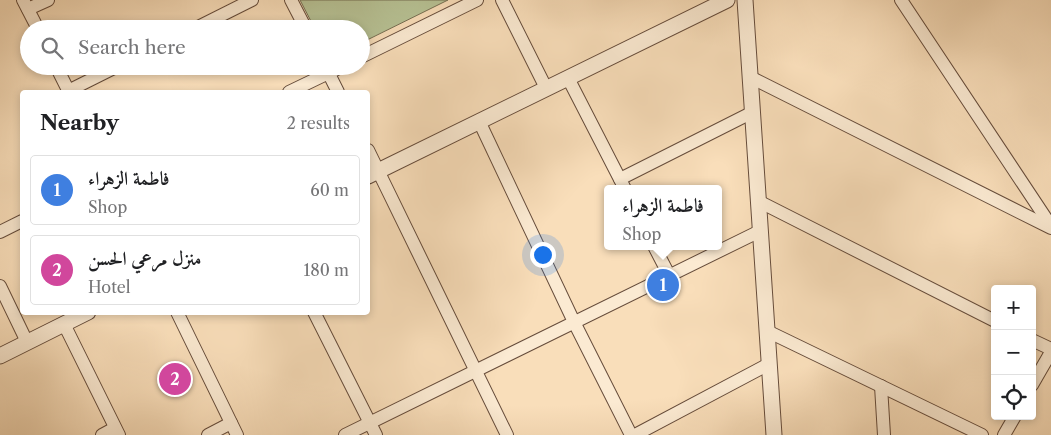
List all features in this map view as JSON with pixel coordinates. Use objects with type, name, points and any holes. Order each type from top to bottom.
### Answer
[{"type":"street","points":[[34,20],[26,5],[48,0]]},
{"type":"street","points":[[212,20],[252,0]]},
{"type":"street","points":[[291,0],[301,20]]},
{"type":"street","points":[[370,53],[477,0]]},
{"type":"street","points":[[502,0],[546,88]]},
{"type":"street","points":[[373,173],[727,0]]},
{"type":"street","points":[[745,0],[774,435]]},
{"type":"street","points":[[901,0],[1051,227]]},
{"type":"street","points":[[60,75],[67,90]]},
{"type":"street","points":[[72,90],[101,75]]},
{"type":"street","points":[[292,90],[318,75]]},
{"type":"street","points":[[330,75],[337,90]]},
{"type":"street","points":[[750,76],[1051,227]]},
{"type":"street","points":[[568,78],[622,184],[752,112]]},
{"type":"street","points":[[478,122],[574,322],[631,435]]},
{"type":"street","points":[[370,159],[373,173],[508,435]]},
{"type":"street","points":[[758,201],[991,319]]},
{"type":"street","points":[[0,232],[20,222]]},
{"type":"street","points":[[722,249],[760,230]]},
{"type":"street","points":[[656,250],[669,275]]},
{"type":"street","points":[[345,435],[720,250]]},
{"type":"street","points":[[0,286],[27,342]]},
{"type":"street","points":[[0,356],[82,315]]},
{"type":"street","points":[[178,315],[237,435]]},
{"type":"street","points":[[316,315],[376,435]]},
{"type":"street","points":[[64,324],[117,432],[102,435]]},
{"type":"street","points":[[767,331],[982,435]]},
{"type":"street","points":[[1036,342],[1051,350],[1036,378]]},
{"type":"street","points":[[635,435],[769,364]]},
{"type":"street","points":[[881,386],[884,435]]},
{"type":"street","points":[[1004,435],[1013,420]]},
{"type":"street","points":[[208,435],[231,423]]},
{"type":"green space","points":[[300,0],[448,0],[370,39],[370,20],[310,20]]},
{"type":"place","name":"فاطمة الزهراء","points":[[663,285]]},
{"type":"place","name":"منزل مرعي الحسن","points":[[175,379]]}]
